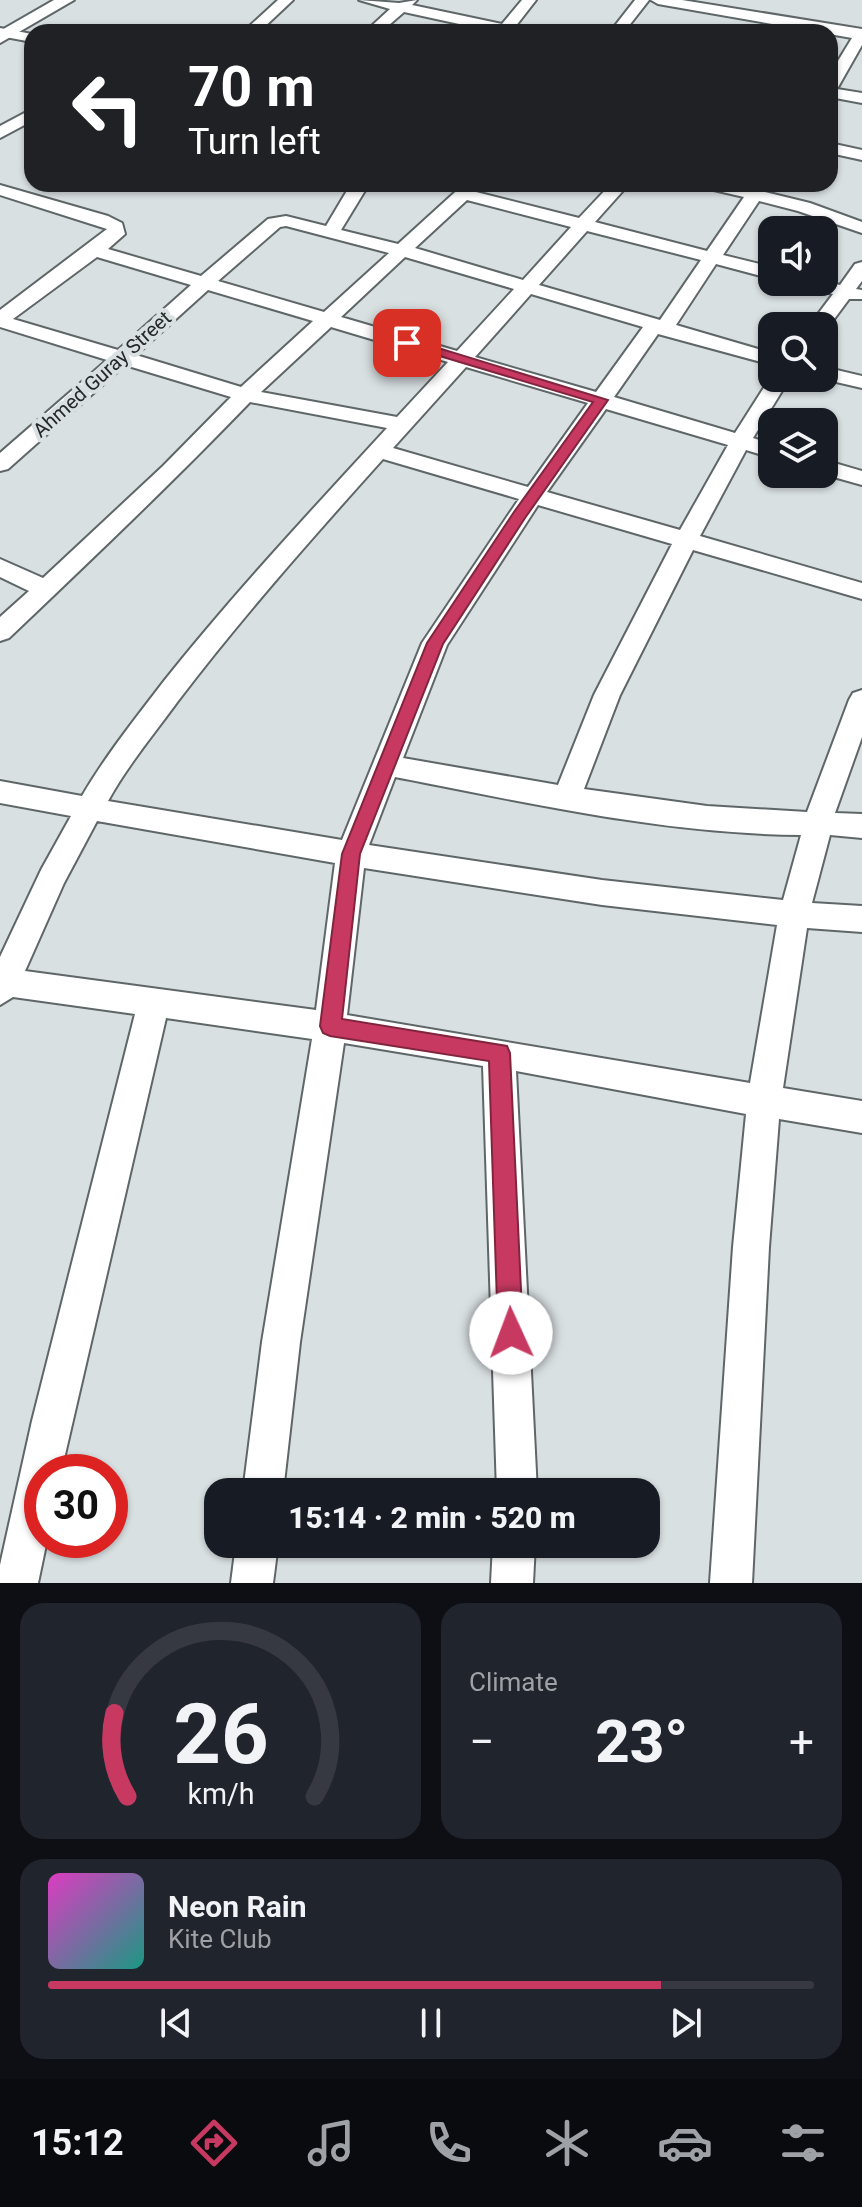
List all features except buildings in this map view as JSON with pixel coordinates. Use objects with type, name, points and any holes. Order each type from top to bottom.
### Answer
[{"type":"main road","points":[[2,33],[45,0]]},
{"type":"main road","points":[[2,33],[66,0]]},
{"type":"street","points":[[259,24],[286,0]]},
{"type":"street","points":[[366,0],[406,3],[484,24]]},
{"type":"street","points":[[514,24],[529,0]]},
{"type":"street","points":[[623,24],[642,0]]},
{"type":"street","points":[[658,0],[794,24]]},
{"type":"street","points":[[381,24],[406,3]]},
{"type":"street","points":[[741,24],[746,16]]},
{"type":"street","points":[[838,31],[861,35],[838,75]]},
{"type":"street","points":[[2,33],[24,37]]},
{"type":"street","points":[[838,91],[862,98]]},
{"type":"street","points":[[0,133],[24,119]]},
{"type":"street","points":[[838,150],[862,155]]},
{"type":"street","points":[[331,232],[355,192]]},
{"type":"street","points":[[0,632],[171,471],[245,395],[467,192]]},
{"type":"street","points":[[480,192],[758,269]]},
{"type":"street","points":[[612,192],[460,358],[196,659],[112,768],[51,879],[2,987],[154,1002],[330,1026],[862,1117]]},
{"type":"street","points":[[265,1478],[281,1342],[330,1026],[351,854],[435,643],[601,400],[713,258],[756,192]]},
{"type":"street","points":[[767,192],[862,228]]},
{"type":"street","points":[[0,205],[8,193],[102,220],[116,227],[116,234],[0,320]]},
{"type":"street","name":"Ahmed Guray Street","points":[[0,464],[123,358],[203,282],[274,223],[286,221],[404,251],[758,355]]},
{"type":"street","points":[[93,250],[758,447]]},
{"type":"street","points":[[833,312],[852,294],[862,268]]},
{"type":"street","points":[[0,320],[245,395],[402,424]]},
{"type":"street","points":[[838,376],[862,382]]},
{"type":"street","points":[[566,799],[607,695],[685,542],[771,392]]},
{"type":"street","points":[[378,451],[862,591]]},
{"type":"street","points":[[838,471],[862,478]]},
{"type":"street","points":[[0,567],[46,589]]},
{"type":"street","points":[[731,1583],[750,1225],[763,1102],[795,915],[819,822],[860,712]]},
{"type":"street","points":[[386,765],[566,799],[756,822],[862,826]]},
{"type":"street","points":[[0,792],[351,854],[588,891],[795,915],[862,919]]},
{"type":"street","points":[[17,1583],[56,1405],[154,1002]]},
{"type":"street","points":[[499,1053],[516,1478]]},
{"type":"street","points":[[252,1583],[255,1558]]},
{"type":"street","points":[[512,1583],[513,1558]]},
{"type":"route","points":[[407,343],[601,400],[435,643],[351,854],[330,1026],[499,1053],[511,1333]]}]
